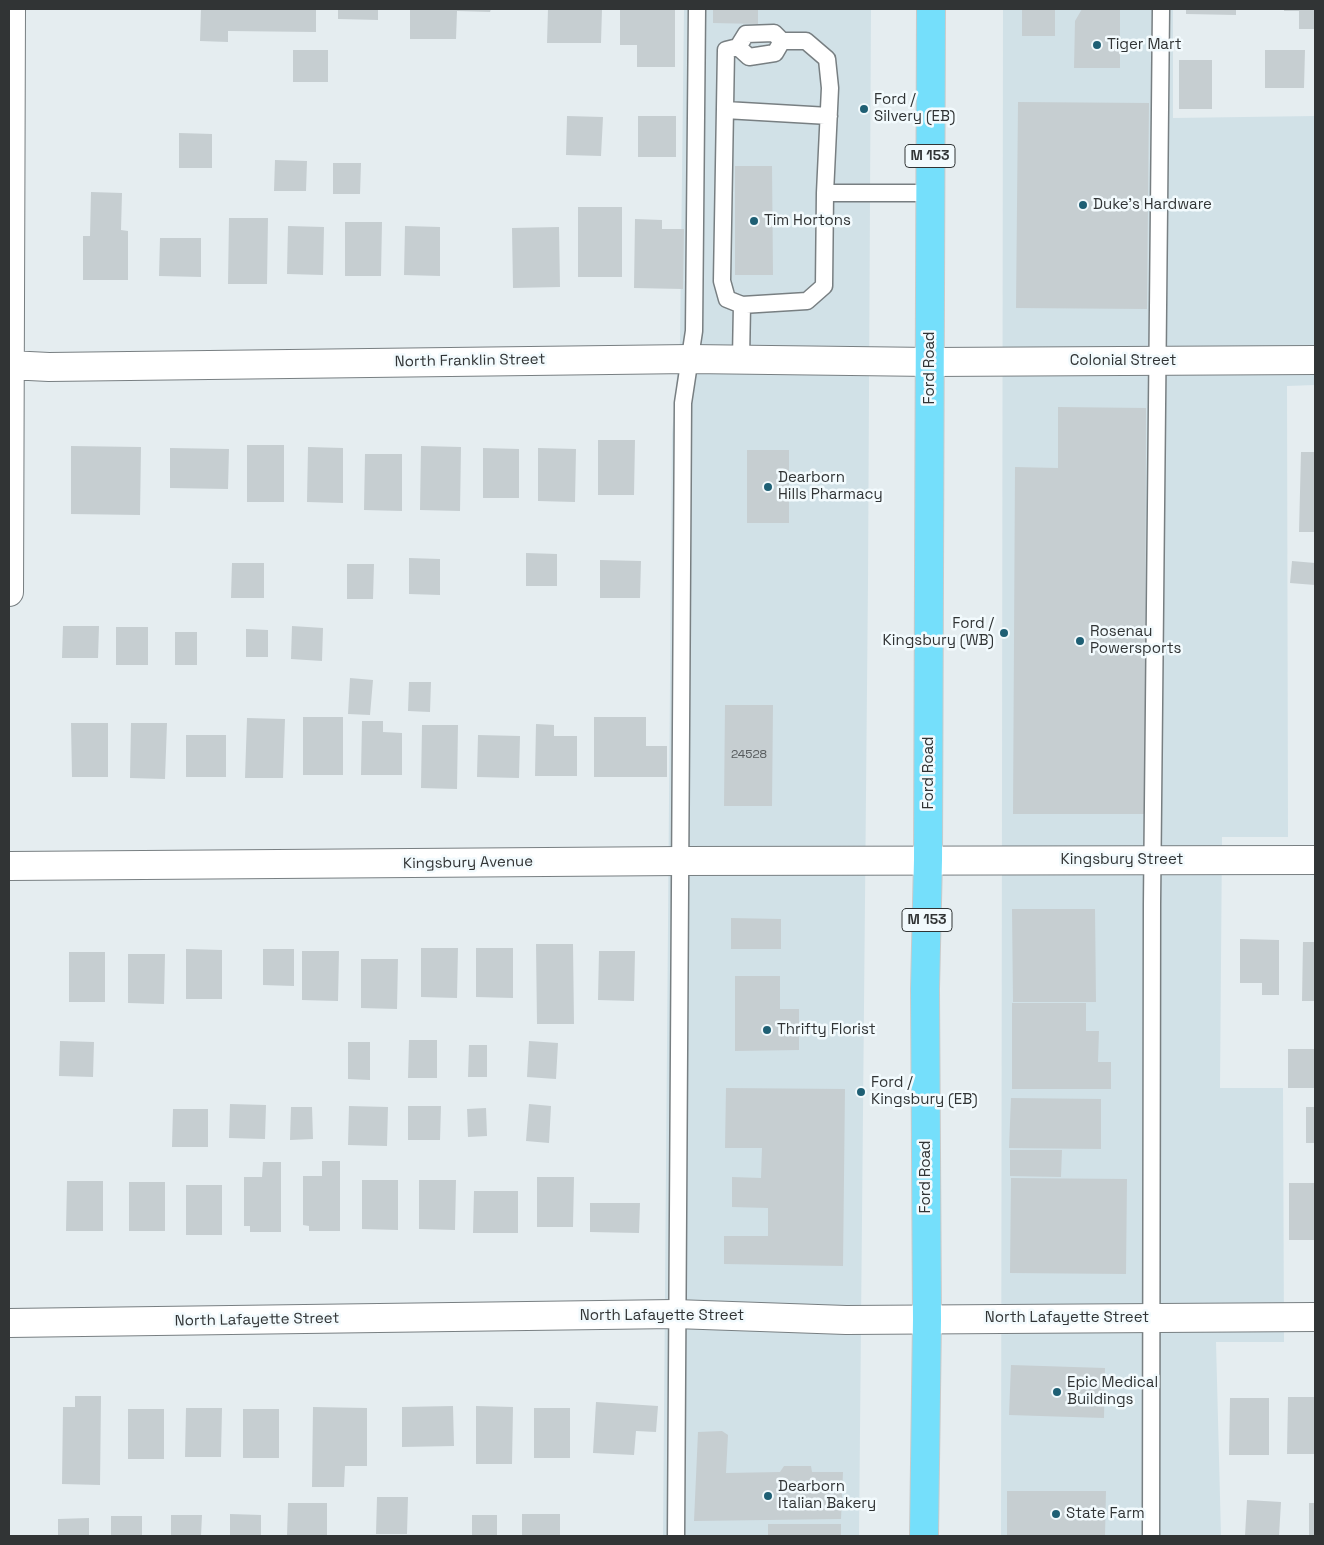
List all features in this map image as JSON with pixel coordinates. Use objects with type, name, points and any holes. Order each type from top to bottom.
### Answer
[{"type":"main road","name":"Ford Road","points":[[924,1536],[927,1320],[925,989],[928,860],[931,9]]},
{"type":"street","points":[[9,592],[11,9]]},
{"type":"street","name":"North Franklin Street","points":[[9,366],[690,359],[931,362]]},
{"type":"street","name":"Colonial Street","points":[[931,362],[1315,360]]},
{"type":"street","name":"Kingsbury Avenue","points":[[9,866],[928,860]]},
{"type":"street","name":"Kingsbury Street","points":[[928,860],[1315,860]]},
{"type":"street","name":"North Lafayette Street","points":[[9,1323],[676,1314],[927,1320],[1315,1318]]},
{"type":"lane","points":[[676,1536],[683,403],[694,331],[697,9]]},
{"type":"lane","points":[[1151,1536],[1150,1318],[1153,860],[1162,9]]},
{"type":"lane","points":[[782,41],[806,41],[827,59],[830,88],[829,116],[825,193],[824,286],[808,301],[742,305],[728,299],[722,281],[726,50],[738,47],[749,57],[775,53],[782,41]]},
{"type":"lane","points":[[696,92],[724,93]]},
{"type":"lane","points":[[725,110],[829,116]]},
{"type":"lane","points":[[825,193],[930,193]]},
{"type":"lane","points":[[741,359],[742,305]]},
{"type":"shaded area","points":[[684,9],[871,9],[868,582],[859,1536],[663,1536],[672,434],[680,341]]},
{"type":"shaded area","points":[[1003,9],[1173,9],[1173,118],[1315,116],[1315,385],[1287,386],[1288,837],[1222,837],[1220,1088],[1283,1088],[1284,1342],[1216,1342],[1221,1536],[1001,1536]]},
{"type":"building","points":[[201,9],[316,9],[316,32],[228,31],[228,42],[200,41]]},
{"type":"building","points":[[338,9],[378,9],[378,20],[338,19]]},
{"type":"building","points":[[410,9],[491,9],[490,12],[457,11],[456,39],[410,39]]},
{"type":"building","points":[[548,9],[602,9],[601,43],[547,43]]},
{"type":"building","points":[[620,9],[675,9],[675,67],[637,67],[637,45],[620,45]]},
{"type":"building","points":[[713,9],[758,9],[758,24],[713,23]]},
{"type":"building","points":[[1022,9],[1055,9],[1055,36],[1022,36]]},
{"type":"building","name":"Tiger Mart","points":[[1082,9],[1120,9],[1120,68],[1074,68],[1075,21]]},
{"type":"building","points":[[1186,9],[1236,9],[1236,15],[1186,14]]},
{"type":"building","points":[[1284,9],[1315,9],[1315,29],[1299,29],[1299,11],[1284,11]]},
{"type":"building","points":[[293,50],[328,50],[328,82],[293,82]]},
{"type":"building","points":[[1265,50],[1305,50],[1304,88],[1265,88]]},
{"type":"building","points":[[1179,60],[1212,60],[1212,109],[1179,109]]},
{"type":"building","name":"Duke's Hardware","points":[[1018,102],[1149,103],[1147,309],[1016,308]]},
{"type":"building","points":[[567,116],[603,117],[601,156],[566,155]]},
{"type":"building","points":[[638,116],[676,116],[676,157],[638,157]]},
{"type":"building","points":[[179,133],[212,134],[212,168],[179,168]]},
{"type":"building","points":[[275,160],[307,161],[306,191],[274,191]]},
{"type":"building","points":[[333,163],[361,163],[360,194],[333,194]]},
{"type":"building","name":"Tim Hortons","points":[[735,166],[772,166],[773,275],[735,275]]},
{"type":"building","points":[[91,192],[122,193],[121,230],[128,231],[128,280],[83,280],[83,236],[90,236]]},
{"type":"building","points":[[578,207],[622,207],[622,277],[578,277]]},
{"type":"building","points":[[229,218],[268,218],[267,284],[228,284]]},
{"type":"building","points":[[635,219],[662,220],[662,229],[684,229],[683,289],[634,288]]},
{"type":"building","points":[[345,222],[382,222],[381,276],[345,276]]},
{"type":"building","points":[[288,226],[324,227],[323,275],[287,274]]},
{"type":"building","points":[[405,226],[440,227],[440,276],[404,275]]},
{"type":"building","points":[[559,227],[560,287],[513,288],[512,228]]},
{"type":"building","points":[[160,238],[201,238],[201,277],[159,276]]},
{"type":"building","name":"Rosenau Powersports","points":[[1058,407],[1146,408],[1145,814],[1013,814],[1015,467],[1058,468]]},
{"type":"building","points":[[598,440],[635,440],[634,495],[598,495]]},
{"type":"building","points":[[247,445],[284,445],[284,502],[247,502]]},
{"type":"building","points":[[71,446],[141,447],[140,515],[71,514]]},
{"type":"building","points":[[421,446],[461,447],[460,511],[420,510]]},
{"type":"building","points":[[308,447],[343,448],[343,503],[307,502]]},
{"type":"building","points":[[170,448],[229,449],[228,489],[170,488]]},
{"type":"building","points":[[483,448],[519,449],[519,498],[483,498]]},
{"type":"building","points":[[538,448],[576,449],[575,502],[538,501]]},
{"type":"building","name":"Dearborn Hills Pharmacy","points":[[747,450],[789,450],[789,523],[747,523]]},
{"type":"building","points":[[1301,452],[1315,452],[1315,532],[1299,532]]},
{"type":"building","points":[[365,454],[402,454],[402,511],[364,510]]},
{"type":"building","points":[[526,553],[557,554],[557,586],[526,586]]},
{"type":"building","points":[[409,558],[440,559],[440,595],[409,594]]},
{"type":"building","points":[[600,560],[641,561],[640,598],[600,598]]},
{"type":"building","points":[[1292,561],[1315,563],[1315,585],[1290,583]]},
{"type":"building","points":[[232,563],[264,563],[264,598],[231,598]]},
{"type":"building","points":[[347,564],[374,564],[373,599],[347,599]]},
{"type":"building","points":[[63,626],[99,626],[98,658],[62,658]]},
{"type":"building","points":[[292,626],[323,628],[322,661],[291,659]]},
{"type":"building","points":[[116,627],[148,627],[148,665],[116,665]]},
{"type":"building","points":[[246,629],[268,630],[268,657],[246,657]]},
{"type":"building","points":[[175,632],[197,632],[197,665],[175,665]]},
{"type":"building","points":[[350,678],[373,680],[370,715],[348,714]]},
{"type":"building","points":[[409,682],[431,682],[430,712],[408,711]]},
{"type":"building","points":[[725,705],[773,705],[772,806],[724,806]]},
{"type":"building","points":[[303,717],[343,717],[343,775],[303,775]]},
{"type":"building","points":[[594,717],[646,717],[646,746],[667,746],[667,777],[594,777]]},
{"type":"building","points":[[247,718],[285,719],[283,778],[245,778]]},
{"type":"building","points":[[362,721],[383,721],[383,732],[402,733],[402,775],[361,775]]},
{"type":"building","points":[[71,723],[108,723],[108,777],[72,777]]},
{"type":"building","points":[[131,723],[167,723],[165,779],[130,778]]},
{"type":"building","points":[[536,724],[554,725],[554,736],[577,736],[577,776],[535,776]]},
{"type":"building","points":[[422,725],[458,725],[457,789],[421,788]]},
{"type":"building","points":[[186,735],[226,735],[226,777],[186,777]]},
{"type":"building","points":[[478,735],[520,736],[519,778],[477,777]]},
{"type":"building","points":[[1012,909],[1095,909],[1096,1002],[1013,1002]]},
{"type":"building","points":[[731,918],[781,919],[781,949],[731,949]]},
{"type":"building","points":[[1240,939],[1279,940],[1279,995],[1262,995],[1262,983],[1240,983]]},
{"type":"building","points":[[1303,942],[1315,942],[1315,1001],[1302,1001]]},
{"type":"building","points":[[536,944],[573,944],[574,1024],[537,1024]]},
{"type":"building","points":[[421,948],[458,948],[457,998],[421,997]]},
{"type":"building","points":[[476,948],[513,948],[513,998],[476,997]]},
{"type":"building","points":[[186,949],[222,950],[222,999],[186,999]]},
{"type":"building","points":[[263,949],[294,949],[294,986],[263,985]]},
{"type":"building","points":[[302,951],[339,951],[338,1001],[302,1000]]},
{"type":"building","points":[[599,951],[635,951],[634,1001],[598,1000]]},
{"type":"building","points":[[69,952],[105,952],[105,1002],[69,1002]]},
{"type":"building","points":[[128,954],[165,954],[164,1004],[128,1003]]},
{"type":"building","points":[[361,959],[398,959],[397,1009],[361,1008]]},
{"type":"building","name":"Thrifty Florist","points":[[735,976],[780,976],[780,1009],[799,1009],[799,1050],[735,1051]]},
{"type":"building","points":[[1012,1003],[1086,1003],[1086,1031],[1099,1031],[1098,1062],[1111,1062],[1111,1089],[1012,1089]]},
{"type":"building","points":[[409,1040],[437,1040],[437,1078],[408,1078]]},
{"type":"building","points":[[60,1041],[94,1042],[93,1077],[59,1076]]},
{"type":"building","points":[[529,1041],[558,1043],[556,1079],[527,1077]]},
{"type":"building","points":[[348,1042],[370,1042],[370,1080],[348,1079]]},
{"type":"building","points":[[469,1045],[487,1045],[487,1077],[468,1077]]},
{"type":"building","points":[[1288,1049],[1315,1049],[1315,1088],[1288,1088]]},
{"type":"building","points":[[726,1088],[845,1089],[843,1266],[724,1264],[724,1236],[768,1236],[768,1208],[732,1207],[732,1177],[761,1178],[762,1148],[725,1148]]},
{"type":"building","points":[[1011,1098],[1101,1099],[1101,1149],[1009,1148]]},
{"type":"building","points":[[230,1104],[266,1105],[265,1139],[229,1138]]},
{"type":"building","points":[[529,1104],[551,1106],[549,1143],[526,1141]]},
{"type":"building","points":[[349,1106],[388,1107],[387,1146],[348,1145]]},
{"type":"building","points":[[408,1106],[441,1106],[440,1140],[408,1140]]},
{"type":"building","points":[[291,1107],[312,1107],[313,1139],[290,1140]]},
{"type":"building","points":[[1306,1107],[1315,1107],[1315,1143],[1306,1143]]},
{"type":"building","points":[[486,1108],[487,1136],[468,1137],[467,1109]]},
{"type":"building","points":[[173,1109],[208,1109],[208,1147],[172,1147]]},
{"type":"building","points":[[1010,1150],[1062,1150],[1061,1177],[1010,1176]]},
{"type":"building","points":[[322,1161],[340,1161],[340,1231],[309,1231],[309,1226],[303,1225],[303,1176],[322,1176]]},
{"type":"building","points":[[263,1162],[281,1162],[281,1232],[250,1232],[250,1226],[244,1226],[244,1177],[262,1177]]},
{"type":"building","points":[[537,1177],[574,1177],[573,1227],[537,1227]]},
{"type":"building","points":[[1011,1178],[1127,1179],[1126,1274],[1010,1273]]},
{"type":"building","points":[[362,1180],[398,1180],[398,1230],[362,1229]]},
{"type":"building","points":[[419,1180],[456,1180],[455,1230],[419,1229]]},
{"type":"building","points":[[67,1181],[103,1181],[103,1231],[66,1231]]},
{"type":"building","points":[[129,1182],[165,1182],[165,1231],[129,1231]]},
{"type":"building","points":[[1289,1183],[1315,1183],[1315,1240],[1289,1240]]},
{"type":"building","points":[[186,1185],[222,1185],[222,1235],[186,1235]]},
{"type":"building","points":[[474,1191],[518,1191],[518,1233],[473,1233]]},
{"type":"building","points":[[590,1203],[640,1203],[639,1233],[590,1232]]},
{"type":"building","name":"Epic Medical Buildings","points":[[1011,1365],[1105,1368],[1104,1418],[1009,1415]]},
{"type":"building","points":[[75,1396],[101,1396],[100,1485],[62,1484],[63,1407],[75,1407]]},
{"type":"building","points":[[1288,1397],[1315,1397],[1315,1454],[1287,1454]]},
{"type":"building","points":[[1230,1398],[1269,1398],[1269,1455],[1229,1455]]},
{"type":"building","points":[[596,1402],[658,1406],[656,1432],[636,1431],[634,1455],[593,1453]]},
{"type":"building","points":[[453,1406],[454,1446],[402,1447],[402,1407]]},
{"type":"building","points":[[476,1406],[513,1407],[512,1464],[476,1464]]},
{"type":"building","points":[[313,1407],[367,1408],[367,1466],[345,1466],[344,1487],[312,1487]]},
{"type":"building","points":[[186,1408],[222,1408],[221,1457],[185,1457]]},
{"type":"building","points":[[534,1408],[570,1408],[570,1458],[534,1458]]},
{"type":"building","points":[[128,1409],[164,1409],[164,1459],[128,1459]]},
{"type":"building","points":[[243,1409],[279,1409],[279,1458],[243,1458]]},
{"type":"building","name":"Dearborn Italian Bakery","points":[[722,1431],[728,1435],[726,1473],[780,1472],[784,1466],[811,1466],[812,1472],[843,1472],[841,1519],[694,1521],[698,1432]]},
{"type":"building","name":"State Farm","points":[[1007,1491],[1106,1491],[1105,1536],[1007,1536]]},
{"type":"building","points":[[377,1497],[408,1497],[407,1534],[376,1534]]},
{"type":"building","points":[[1247,1500],[1281,1502],[1279,1536],[1245,1536]]},
{"type":"building","points":[[288,1503],[327,1503],[327,1536],[287,1536]]},
{"type":"building","points":[[1309,1503],[1315,1503],[1315,1536],[1309,1536]]},
{"type":"building","points":[[230,1514],[261,1515],[261,1536],[230,1536]]},
{"type":"building","points":[[522,1514],[560,1514],[560,1536],[522,1536]]},
{"type":"building","points":[[171,1515],[202,1515],[201,1536],[171,1536]]},
{"type":"building","points":[[472,1515],[497,1515],[497,1536],[472,1536]]},
{"type":"building","points":[[111,1516],[142,1516],[142,1536],[111,1536]]},
{"type":"building","points":[[89,1518],[89,1536],[58,1536],[58,1519]]},
{"type":"building","points":[[768,1524],[841,1524],[841,1536],[768,1536]]},
{"type":"place","name":"Tiger Mart","points":[[1097,45]]},
{"type":"place","name":"Ford / Silvery (EB)","points":[[864,109]]},
{"type":"place","name":"Duke's Hardware","points":[[1083,205]]},
{"type":"place","name":"Tim Hortons","points":[[754,221]]},
{"type":"place","name":"Dearborn Hills Pharmacy","points":[[768,487]]},
{"type":"place","name":"Ford / Kingsbury (WB)","points":[[1004,633]]},
{"type":"place","name":"Rosenau Powersports","points":[[1080,641]]},
{"type":"place","name":"Thrifty Florist","points":[[767,1030]]},
{"type":"place","name":"Ford / Kingsbury (EB)","points":[[861,1092]]},
{"type":"place","name":"Epic Medical Buildings","points":[[1057,1392]]},
{"type":"place","name":"Dearborn Italian Bakery","points":[[768,1496]]},
{"type":"place","name":"State Farm","points":[[1056,1514]]}]
